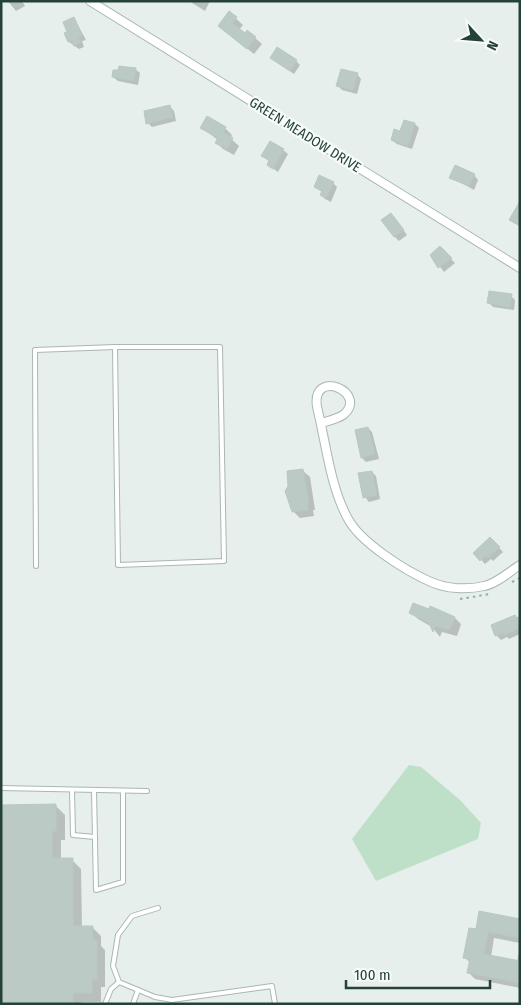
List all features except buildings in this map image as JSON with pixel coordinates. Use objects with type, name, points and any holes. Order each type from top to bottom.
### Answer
[{"type":"street","name":"GREEN MEADOW DRIVE","points":[[90,1],[520,268]]},
{"type":"street","points":[[321,424],[338,417],[347,410],[349,400],[344,390],[340,387],[329,386],[324,388],[317,396],[316,402],[321,424],[337,491],[347,518],[360,534],[379,550],[432,582],[461,589],[486,586],[520,565]]},
{"type":"lane","points":[[36,566],[35,350],[115,347],[220,347],[224,561],[118,565],[115,347]]},
{"type":"lane","points":[[1,788],[148,791]]},
{"type":"lane","points":[[72,790],[72,835],[95,837]]},
{"type":"lane","points":[[94,790],[96,890],[123,882],[123,790]]},
{"type":"lane","points":[[158,908],[132,916],[118,935],[113,966],[120,982],[155,997],[172,1000],[272,986],[275,1004]]},
{"type":"lane","points":[[105,1004],[111,989],[120,982]]},
{"type":"lane","points":[[133,1004],[138,990]]},
{"type":"lane","points":[[183,998],[184,1004]]},
{"type":"green space","points":[[409,765],[421,767],[460,800],[481,823],[478,839],[376,881],[352,839]]}]
